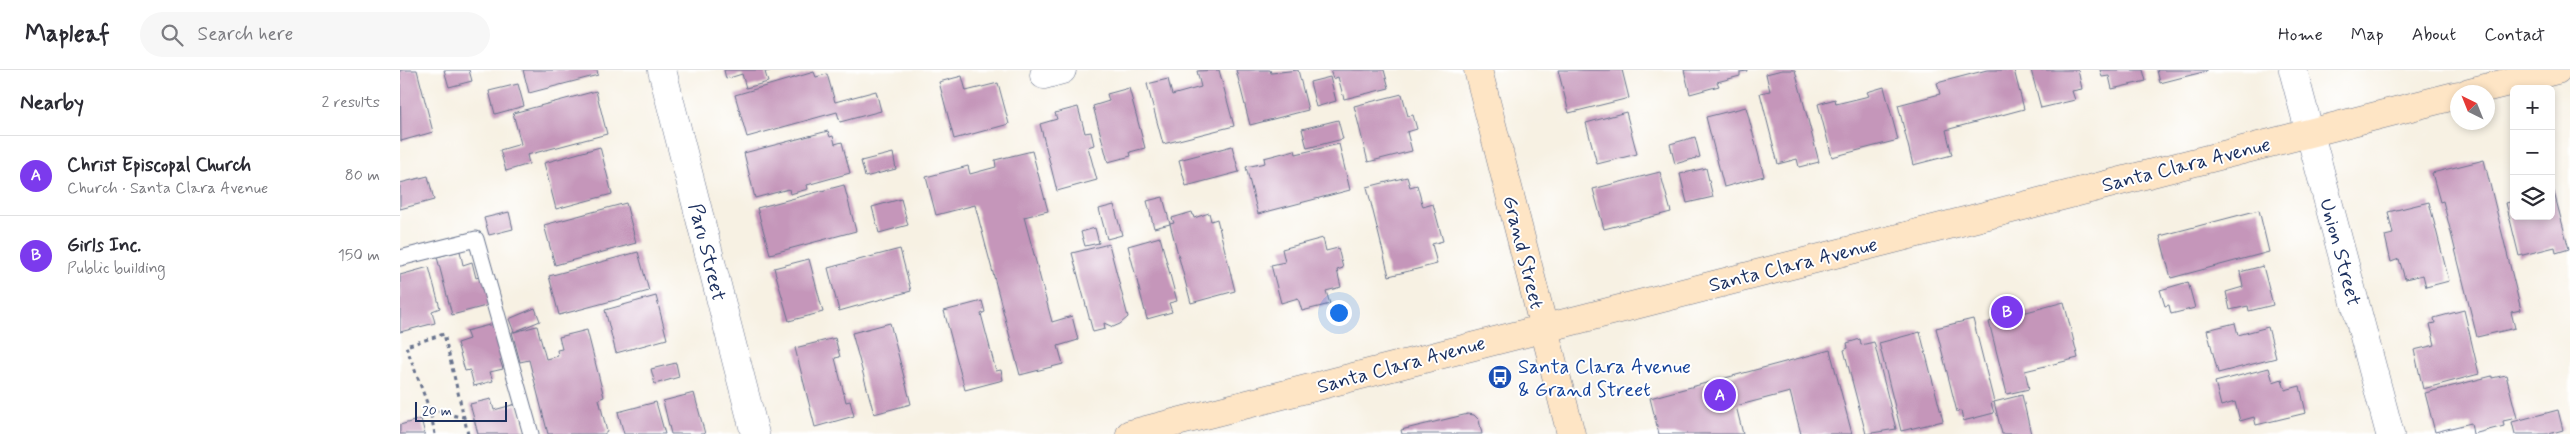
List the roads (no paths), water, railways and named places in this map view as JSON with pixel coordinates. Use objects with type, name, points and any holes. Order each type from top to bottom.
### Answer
[{"type":"street","name":"Paru Street","points":[[662,70],[755,434]]},
{"type":"street","name":"Grand Street","points":[[1478,70],[1571,434]]},
{"type":"street","name":"Union Street","points":[[2293,70],[2390,434]]},
{"type":"street","points":[[2495,86],[2557,70]]},
{"type":"street","name":"Santa Clara Avenue","points":[[1130,434],[1543,327],[2450,97]]},
{"type":"lane","points":[[400,258],[476,239],[531,434]]},
{"type":"place","name":"Girls Inc.","points":[[2007,312]]},
{"type":"place","name":"Santa Clara Avenue & Grand Street","points":[[1500,377]]},
{"type":"place","name":"Christ Episcopal Church","points":[[1720,395]]}]
